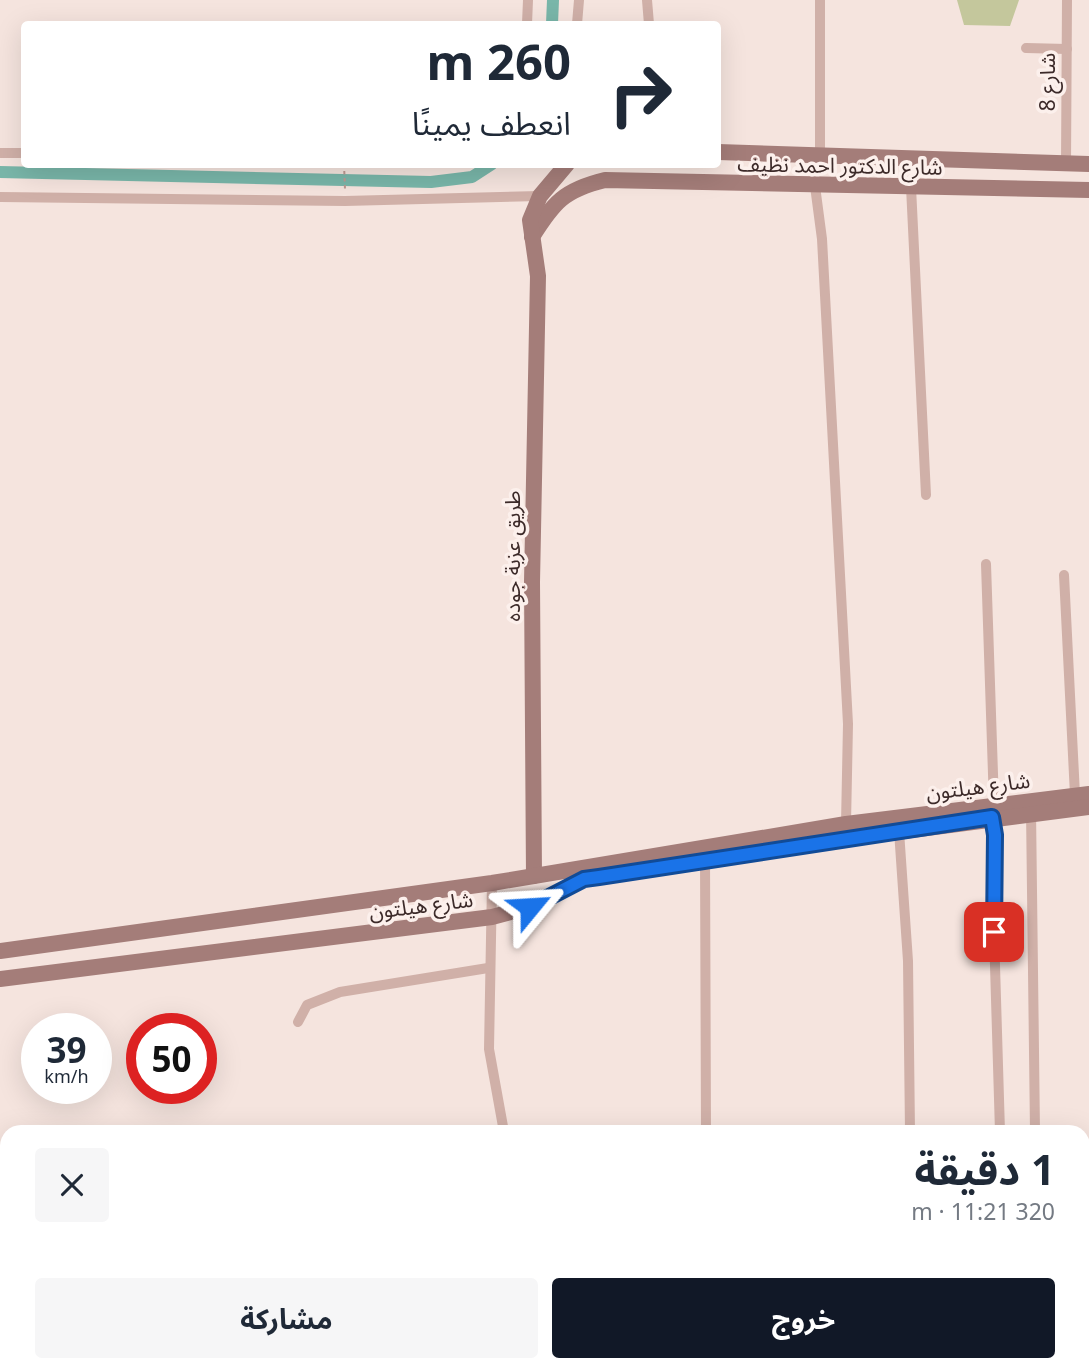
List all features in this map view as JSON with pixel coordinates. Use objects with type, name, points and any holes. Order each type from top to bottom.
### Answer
[{"type":"main road","name":"شارع الدكتور احمد نظيف","points":[[721,152],[1089,164]]},
{"type":"main road","points":[[817,186],[819,157]]},
{"type":"main road","points":[[1011,162],[1011,190]]},
{"type":"main road","points":[[532,237],[530,220],[540,196],[563,168]]},
{"type":"main road","points":[[568,168],[579,186]]},
{"type":"main road","name":"شارع الدكتور احمد نظيف","points":[[532,237],[557,201],[579,186],[605,180],[1089,190]]},
{"type":"main road","name":"طريق عزبة جوده","points":[[532,237],[538,276],[532,582],[534,876]]},
{"type":"main road","name":"شارع هيلتون","points":[[0,951],[1031,806],[1082,794]]},
{"type":"main road","name":"شارع هيلتون","points":[[1031,806],[1089,807]]},
{"type":"main road","name":"شارع هيلتون","points":[[846,830],[899,831],[993,811]]},
{"type":"main road","name":"شارع هيلتون","points":[[0,979],[492,917],[530,907],[584,879],[705,853]]},
{"type":"street","points":[[527,21],[528,0]]},
{"type":"street","points":[[577,21],[579,0]]},
{"type":"street","points":[[647,0],[649,21]]},
{"type":"street","points":[[819,157],[820,0]]},
{"type":"street","name":"شارع 8","points":[[1066,164],[1067,0]]},
{"type":"street","points":[[1026,48],[1067,50]]},
{"type":"street","points":[[0,153],[21,153]]},
{"type":"street","points":[[817,186],[848,724],[846,830]]},
{"type":"street","points":[[911,187],[926,495]]},
{"type":"street","points":[[0,197],[345,201],[540,196]]},
{"type":"street","points":[[986,564],[995,835],[994,932],[1000,1125]]},
{"type":"street","points":[[1064,575],[1082,794]]},
{"type":"street","points":[[1031,806],[1035,1125]]},
{"type":"street","points":[[899,831],[908,961],[910,1125]]},
{"type":"street","points":[[705,853],[706,1125]]},
{"type":"street","points":[[492,883],[488,968],[489,1049],[503,1125]]},
{"type":"street","points":[[298,1022],[307,1005],[340,992],[488,968]]},
{"type":"path","points":[[344,168],[345,194]]},
{"type":"green space","points":[[957,0],[1019,0],[1010,26],[964,25]]},
{"type":"waterway","points":[[552,21],[553,0]]},
{"type":"waterway","points":[[0,172],[431,182],[472,177],[486,168]]},
{"type":"route","points":[[530,907],[584,879],[992,817],[995,826],[994,932]]}]
